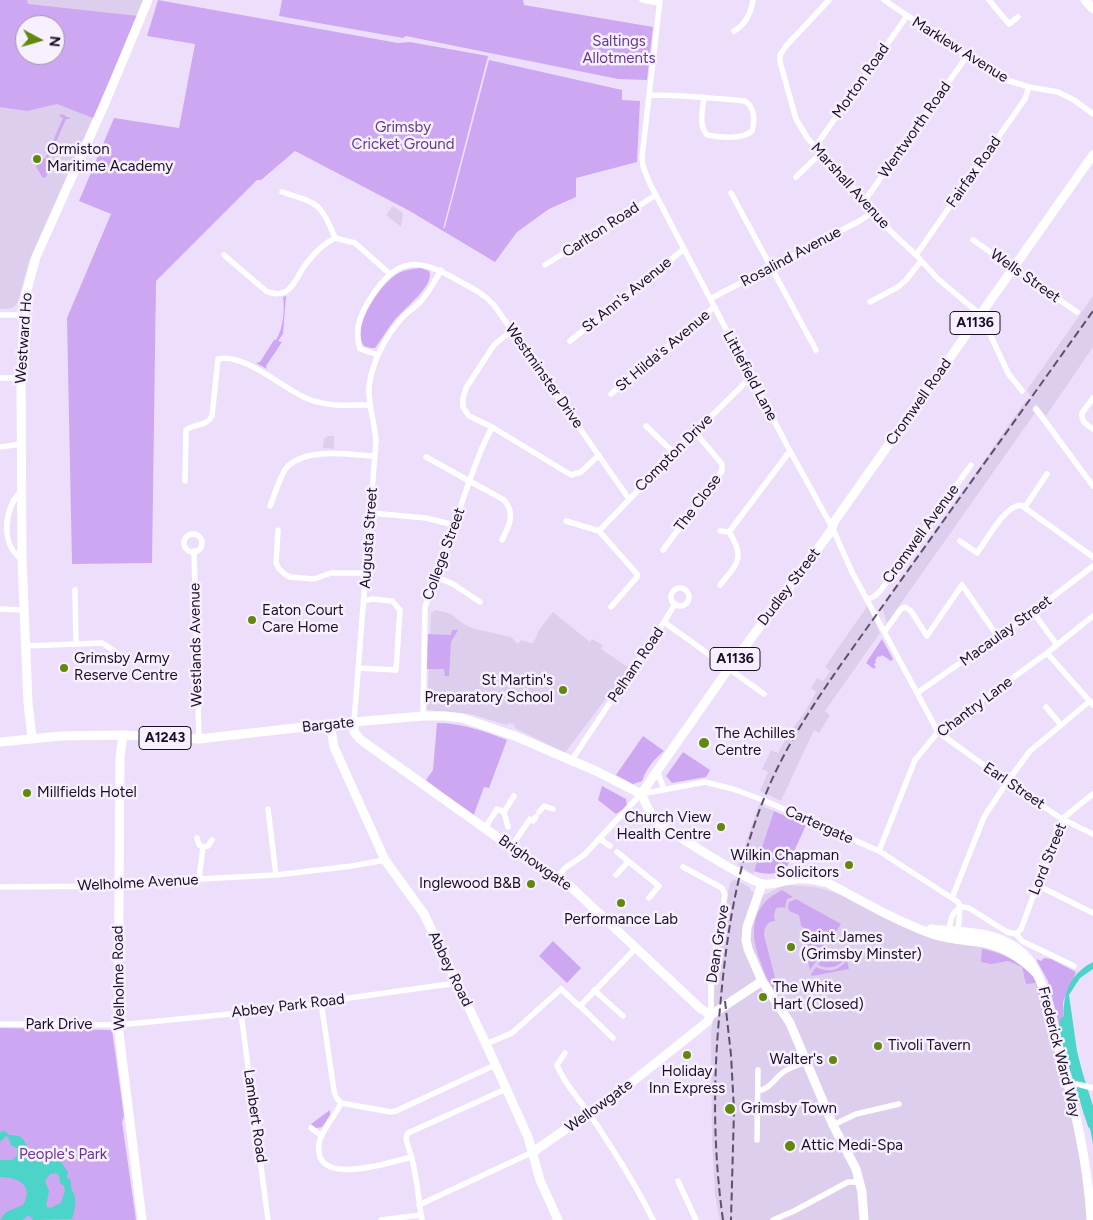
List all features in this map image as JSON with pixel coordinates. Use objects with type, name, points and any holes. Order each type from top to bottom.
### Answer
[{"type":"main road","name":"Westward Ho","points":[[32,738],[28,703],[22,559],[21,378],[25,297],[36,257],[105,103],[148,0]]},
{"type":"main road","points":[[1085,0],[1093,9]]},
{"type":"main road","name":"Cromwell Road","points":[[832,527],[842,510],[1093,155]]},
{"type":"main road","name":"Dudley Street","points":[[642,794],[729,668],[831,531],[832,527]]},
{"type":"main road","name":"Bargate","points":[[0,742],[61,736],[123,736],[198,740],[330,724],[423,716],[462,718],[516,736],[642,794]]},
{"type":"main road","name":"Brighowgate","points":[[354,722],[354,732],[361,740],[571,888],[701,1010],[712,1015]]},
{"type":"main road","name":"Abbey Road","points":[[330,724],[334,748],[384,860],[424,914],[486,1044],[521,1121],[533,1152],[540,1180],[558,1220]]},
{"type":"main road","name":"Welholme Road","points":[[123,736],[120,757],[118,1026],[142,1220]]},
{"type":"main road","points":[[642,794],[653,817],[664,827],[728,866],[762,884],[748,920],[746,932],[748,949],[762,981],[790,1023],[834,1127],[856,1169],[860,1182],[864,1220]]},
{"type":"main road","name":"Frederick Ward Way","points":[[762,884],[796,879],[828,883],[918,928],[954,935],[980,932],[1010,944],[1027,957],[1038,974],[1073,1085],[1091,1220]]},
{"type":"main road","name":"Wellowgate","points":[[533,1152],[589,1114],[656,1064],[707,1022],[712,1015],[762,981]]},
{"type":"street","points":[[642,0],[660,1]]},
{"type":"street","points":[[734,31],[741,26],[749,15],[753,0]]},
{"type":"street","name":"Marshall Avenue","points":[[829,0],[786,46],[780,55],[780,62],[801,130],[815,147],[845,176],[870,213],[916,255],[938,280],[981,315]]},
{"type":"street","name":"Marklew Avenue","points":[[884,0],[1000,78],[1029,87],[1058,92],[1093,114]]},
{"type":"street","points":[[989,0],[1009,24],[1018,17]]},
{"type":"street","name":"Littlefield Lane","points":[[660,1],[642,157],[645,174],[790,451],[832,527],[852,572],[938,732]]},
{"type":"street","name":"Morton Road","points":[[815,147],[907,16]]},
{"type":"street","name":"Wentworth Road","points":[[863,203],[967,56]]},
{"type":"street","name":"Fairfax Road","points":[[916,255],[1024,99],[1029,87]]},
{"type":"street","points":[[649,95],[704,97],[745,101],[750,104],[753,110],[752,131],[742,136],[707,135],[701,122],[704,97]]},
{"type":"street","points":[[796,177],[821,153]]},
{"type":"street","points":[[282,192],[315,204],[322,210],[335,238]]},
{"type":"street","points":[[731,193],[816,350]]},
{"type":"street","name":"Carlton Road","points":[[545,266],[656,195]]},
{"type":"street","name":"Rosalind Avenue","points":[[710,299],[861,220],[870,213]]},
{"type":"street","points":[[224,255],[266,291],[277,294],[285,292],[317,250],[335,238],[355,243],[390,274]]},
{"type":"street","name":"Wells Street","points":[[973,240],[1077,312]]},
{"type":"street","name":"St Ann's Avenue","points":[[570,340],[684,248]]},
{"type":"street","points":[[870,302],[898,287],[921,262]]},
{"type":"street","points":[[378,355],[360,349],[357,337],[360,315],[378,287],[390,274],[405,266],[428,265],[441,270]]},
{"type":"street","name":"Westminster Drive","points":[[441,270],[489,299],[629,499]]},
{"type":"street","name":"Augusta Street","points":[[354,722],[375,456],[376,431],[370,405],[369,388],[372,371],[389,335],[401,319],[424,298],[441,270]]},
{"type":"street","name":"St Hilda's Avenue","points":[[611,394],[714,307]]},
{"type":"street","points":[[0,315],[25,315]]},
{"type":"street","points":[[981,315],[1008,373],[1022,391]]},
{"type":"street","points":[[512,330],[494,345],[466,388],[463,398],[464,407],[469,416],[492,427],[571,475],[581,472],[599,455]]},
{"type":"street","points":[[185,481],[186,430],[190,427],[206,423],[212,416],[218,359],[223,358],[243,362],[310,400],[334,406],[370,405]]},
{"type":"street","name":"Compton Drive","points":[[599,531],[751,377]]},
{"type":"street","points":[[0,378],[21,378]]},
{"type":"street","points":[[1093,398],[1082,413],[1082,416],[1085,424],[1093,429]]},
{"type":"street","points":[[1036,409],[1093,486]]},
{"type":"street","points":[[646,426],[674,453]]},
{"type":"street","name":"College Street","points":[[423,716],[425,607],[468,482],[492,427]]},
{"type":"street","name":"The Close","points":[[663,550],[722,470],[722,464],[695,432]]},
{"type":"street","points":[[0,447],[21,444]]},
{"type":"street","points":[[720,531],[730,530],[790,451]]},
{"type":"street","points":[[270,506],[288,466],[299,460],[321,453],[375,456]]},
{"type":"street","points":[[426,457],[468,482],[504,500],[509,506],[511,519],[502,540]]},
{"type":"street","name":"Cromwell Avenue","points":[[868,600],[881,590],[971,465]]},
{"type":"street","points":[[1025,507],[1047,474]]},
{"type":"street","name":"Westward Ho","points":[[22,491],[16,496],[12,504],[7,527],[12,550],[22,559]]},
{"type":"street","points":[[960,542],[977,553],[1006,512],[1014,506],[1021,505],[1093,557]]},
{"type":"street","points":[[371,513],[426,518],[454,526]]},
{"type":"street","points":[[566,521],[599,531],[637,574],[637,577],[611,607]]},
{"type":"street","points":[[278,530],[276,563],[286,575],[309,579],[331,573],[366,573]]},
{"type":"street","points":[[720,585],[737,564],[739,558],[730,530]]},
{"type":"street","name":"Westlands Avenue","points":[[194,551],[198,740]]},
{"type":"street","name":"Macaulay Street","points":[[917,693],[1034,612],[1093,566]]},
{"type":"street","points":[[436,577],[453,584],[480,602]]},
{"type":"street","points":[[885,631],[904,607],[911,611],[927,636],[962,585],[998,637]]},
{"type":"street","points":[[75,590],[76,644]]},
{"type":"street","points":[[359,668],[396,670],[398,648],[400,610],[392,601],[372,599],[364,601]]},
{"type":"street","points":[[664,622],[675,604]]},
{"type":"street","points":[[0,609],[24,610]]},
{"type":"street","points":[[1034,612],[1057,645]]},
{"type":"street","name":"Chantry Lane","points":[[879,852],[915,760],[938,732],[1047,653],[1093,616]]},
{"type":"street","name":"Pelham Road","points":[[572,761],[664,622],[764,694]]},
{"type":"street","points":[[25,646],[102,643],[116,652]]},
{"type":"street","points":[[952,898],[984,817],[1007,782],[1030,751],[1061,725],[1092,703],[1047,653]]},
{"type":"street","points":[[1046,706],[1061,725]]},
{"type":"street","name":"Earl Street","points":[[938,732],[1062,819],[1093,834]]},
{"type":"street","points":[[657,770],[664,790]]},
{"type":"street","name":"Cartergate","points":[[642,794],[706,782],[733,789],[763,800],[879,852],[958,902],[960,908]]},
{"type":"street","points":[[559,880],[560,874],[565,868],[584,855],[642,794]]},
{"type":"street","name":"Lord Street","points":[[1016,934],[1021,928],[1062,819],[1093,794]]},
{"type":"street","points":[[508,827],[504,812],[514,796]]},
{"type":"street","points":[[511,847],[530,819],[533,821],[544,806],[553,809]]},
{"type":"street","points":[[268,809],[276,874]]},
{"type":"street","points":[[485,828],[497,809],[504,812]]},
{"type":"street","points":[[197,838],[199,845],[204,847]]},
{"type":"street","points":[[600,839],[610,846]]},
{"type":"street","points":[[204,847],[208,846],[212,840]]},
{"type":"street","points":[[200,879],[204,847]]},
{"type":"street","points":[[617,852],[659,886],[649,898]]},
{"type":"street","name":"Welholme Avenue","points":[[0,887],[119,886],[276,874],[352,866],[384,860]]},
{"type":"street","points":[[616,875],[628,862]]},
{"type":"street","name":"Dean Grove","points":[[683,867],[722,888],[725,895],[711,978],[712,1015]]},
{"type":"street","points":[[1037,886],[1093,913]]},
{"type":"street","points":[[954,935],[951,917],[960,908],[969,908],[1007,932],[1016,934],[1022,941],[1074,966]]},
{"type":"street","points":[[614,1038],[580,1006],[635,948]]},
{"type":"street","name":"Abbey Park Road","points":[[118,1026],[241,1013],[457,983]]},
{"type":"street","points":[[486,1044],[512,1033],[562,989],[578,1005]]},
{"type":"street","points":[[594,990],[623,1016]]},
{"type":"street","points":[[321,1002],[334,1091],[341,1103],[391,1112],[396,1111],[495,1065]]},
{"type":"street","name":"Lambert Road","points":[[241,1013],[268,1220]]},
{"type":"street","name":"Park Drive","points":[[0,1024],[118,1026]]},
{"type":"street","points":[[564,1053],[557,1065],[560,1073],[589,1114],[640,1194],[653,1220]]},
{"type":"street","points":[[758,1091],[764,1090],[785,1071],[805,1062]]},
{"type":"street","points":[[757,1140],[758,1070]]},
{"type":"street","points":[[1073,1085],[1092,1087]]},
{"type":"street","points":[[381,1220],[422,1218],[412,1157],[406,1139],[408,1133],[506,1089]]},
{"type":"street","points":[[341,1103],[319,1144],[320,1156],[325,1164],[336,1170],[360,1168],[412,1157]]},
{"type":"street","points":[[834,1127],[856,1114],[898,1104]]},
{"type":"street","points":[[311,1128],[322,1136]]},
{"type":"street","name":"Wellowgate","points":[[419,1206],[533,1152]]},
{"type":"street","points":[[678,1181],[696,1220]]},
{"type":"street","points":[[774,1220],[845,1184],[860,1182]]},
{"type":"shaded area","name":"Ormiston Maritime Academy","points":[[0,0],[143,0],[138,16],[29,261],[18,302],[14,307],[0,309]]},
{"type":"shaded area","points":[[393,206],[403,213],[401,227],[386,215]]},
{"type":"shaded area","points":[[1093,296],[1093,347],[1046,416],[1036,404],[1032,410],[1035,413],[887,623],[882,607],[1026,400],[1028,402],[1031,397],[1027,390]]},
{"type":"shaded area","points":[[327,436],[334,436],[334,449],[323,448],[324,438],[326,439]]},
{"type":"shaded area","points":[[868,605],[880,633],[825,711],[830,715],[819,733],[814,730],[781,801],[760,791],[768,772],[762,769],[771,750],[778,753],[816,692],[811,688],[817,678],[823,681],[830,671],[825,667]]},
{"type":"shaded area","points":[[436,610],[451,614],[465,625],[475,629],[511,637],[518,644],[521,640],[534,642],[539,630],[553,612],[590,642],[592,639],[603,645],[601,649],[629,668],[565,753],[515,728],[514,723],[513,725],[509,723],[507,725],[470,714],[427,710],[431,613]]},
{"type":"shaded area","points":[[759,805],[774,811],[753,874],[738,865]]},
{"type":"shaded area","points":[[734,879],[749,887],[752,892],[764,895],[784,885],[816,887],[843,895],[964,943],[1007,955],[1021,962],[1036,975],[1067,1088],[1083,1168],[1088,1220],[720,1220],[715,1195],[712,1141],[711,1034],[715,975],[723,916],[730,883]]},
{"type":"shaded area","points":[[1093,962],[1093,969],[1080,978],[1069,995],[1077,1051],[1084,1079],[1078,1077],[1073,1068],[1064,1026],[1064,1001],[1067,989],[1073,979],[1081,970]]},
{"type":"shaded area","points":[[1079,1094],[1089,1095],[1093,1108],[1093,1144],[1088,1117],[1084,1115]]},
{"type":"shaded area","points":[[5,1131],[9,1135],[19,1136],[23,1139],[36,1162],[40,1162],[47,1156],[55,1154],[68,1172],[67,1177],[71,1181],[75,1200],[72,1219],[33,1220],[29,1215],[22,1220],[0,1220],[6,1212],[23,1205],[27,1192],[25,1187],[18,1181],[0,1177],[0,1160],[12,1160],[17,1156],[17,1148],[11,1145],[6,1136],[0,1142],[0,1132]],"holes":[[[56,1173],[59,1176],[60,1183],[64,1186],[65,1190],[61,1203],[50,1208],[46,1206],[49,1191],[45,1181],[50,1174]]]},
{"type":"green space","points":[[0,0],[27,0],[28,4],[138,16],[93,118],[57,104],[27,111],[0,107]]},
{"type":"green space","name":"Grimsby Cricket Ground","points":[[158,0],[398,43],[410,42],[488,56],[443,229],[489,60],[622,90],[622,100],[640,101],[637,162],[576,178],[576,197],[549,209],[517,232],[495,262],[408,210],[295,151],[261,180],[257,180],[156,281],[152,563],[72,564],[67,318],[111,214],[79,201],[114,118],[179,128],[195,44],[147,36]]},
{"type":"green space","name":"Saltings Allotments","points":[[282,0],[523,0],[524,5],[653,27],[647,80],[618,79],[406,36],[403,38],[279,16]]},
{"type":"green space","points":[[62,114],[71,119],[66,119],[48,160],[52,162],[46,177],[43,178],[36,167],[40,157],[45,159],[63,118],[59,116]]},
{"type":"green space","points":[[420,268],[429,271],[430,277],[423,290],[389,327],[375,348],[364,346],[361,338],[361,328],[364,317],[376,296],[390,279],[397,274]]},
{"type":"green space","points":[[286,296],[283,334],[278,341],[282,342],[266,366],[267,369],[256,363],[260,362],[278,336],[283,319],[283,297]]},
{"type":"green space","points":[[452,630],[458,630],[451,642],[449,676],[445,676],[444,669],[427,669],[428,634],[451,635]]},
{"type":"green space","points":[[882,639],[893,659],[891,661],[882,655],[878,656],[874,669],[866,663]]},
{"type":"green space","points":[[437,723],[464,726],[507,740],[489,788],[484,787],[473,817],[426,780],[433,770]]},
{"type":"green space","points":[[643,736],[664,751],[651,764],[642,781],[633,784],[616,775]]},
{"type":"green space","points":[[683,752],[710,770],[706,777],[672,783],[666,776]]},
{"type":"green space","points":[[602,786],[626,799],[627,807],[616,814],[598,800]]},
{"type":"green space","points":[[774,811],[806,825],[785,871],[770,874],[754,871]]},
{"type":"green space","points":[[782,890],[793,897],[787,899],[785,908],[776,908],[775,921],[772,921],[765,927],[764,932],[779,989],[775,990],[768,980],[757,952],[754,931],[758,912],[771,896]]},
{"type":"green space","points":[[796,899],[841,924],[829,942],[826,943],[801,926],[799,915],[789,911],[789,902]]},
{"type":"green space","points":[[802,929],[824,945],[824,946],[806,950]]},
{"type":"green space","points":[[553,941],[581,968],[567,983],[539,956]]},
{"type":"green space","points":[[825,948],[810,970],[806,952]]},
{"type":"green space","points":[[982,949],[1008,957],[1023,967],[1030,973],[1040,987],[1048,1014],[1043,1015],[1036,983],[1026,984],[1022,967],[1008,961],[991,964],[981,962]]},
{"type":"green space","points":[[839,954],[845,959],[836,966],[826,967],[818,965],[822,958],[831,959]]},
{"type":"green space","points":[[1044,958],[1051,959],[1076,972],[1063,1002],[1064,1034],[1074,1074],[1071,1073],[1048,981],[1037,961],[1037,959],[1041,961]]},
{"type":"green space","points":[[847,960],[849,969],[812,976],[811,974],[816,967],[825,970],[837,969]]},
{"type":"green space","name":"People's Park","points":[[0,1028],[112,1030],[124,1116],[122,1122],[136,1220],[0,1220]]},
{"type":"green space","points":[[330,1110],[330,1115],[322,1127],[316,1128],[311,1124]]},
{"type":"waterway","points":[[1065,1022],[1066,1039],[1093,1124]]},
{"type":"railway","points":[[723,1220],[717,1167],[715,1088],[726,950],[742,866],[770,784],[777,768],[812,707],[1093,311]]},
{"type":"railway","points":[[725,1001],[731,1055],[734,1110],[731,1220]]},
{"type":"place","name":"Ormiston Maritime Academy","points":[[37,159]]},
{"type":"place","name":"Eaton Court Care Home","points":[[252,620]]},
{"type":"place","name":"Grimsby Army Reserve Centre","points":[[64,668]]},
{"type":"place","name":"St Martin's Preparatory School","points":[[563,690]]},
{"type":"place","name":"The Achilles Centre","points":[[704,743]]},
{"type":"place","name":"Millfields Hotel","points":[[27,793]]},
{"type":"place","name":"Church View Health Centre","points":[[721,827]]},
{"type":"place","name":"Wilkin Chapman Solicitors","points":[[849,865]]},
{"type":"place","name":"Inglewood B&B","points":[[531,884]]},
{"type":"place","name":"Performance Lab","points":[[621,903]]},
{"type":"place","name":"Saint James (Grimsby Minster)","points":[[791,947]]},
{"type":"place","name":"The White Hart (Closed)","points":[[763,997]]},
{"type":"place","name":"Tivoli Tavern","points":[[878,1046]]},
{"type":"place","name":"Holiday Inn Express","points":[[687,1055]]},
{"type":"place","name":"Walter's","points":[[833,1060]]},
{"type":"place","name":"Grimsby Town","points":[[730,1109]]},
{"type":"place","name":"Attic Medi-Spa","points":[[790,1146]]}]
